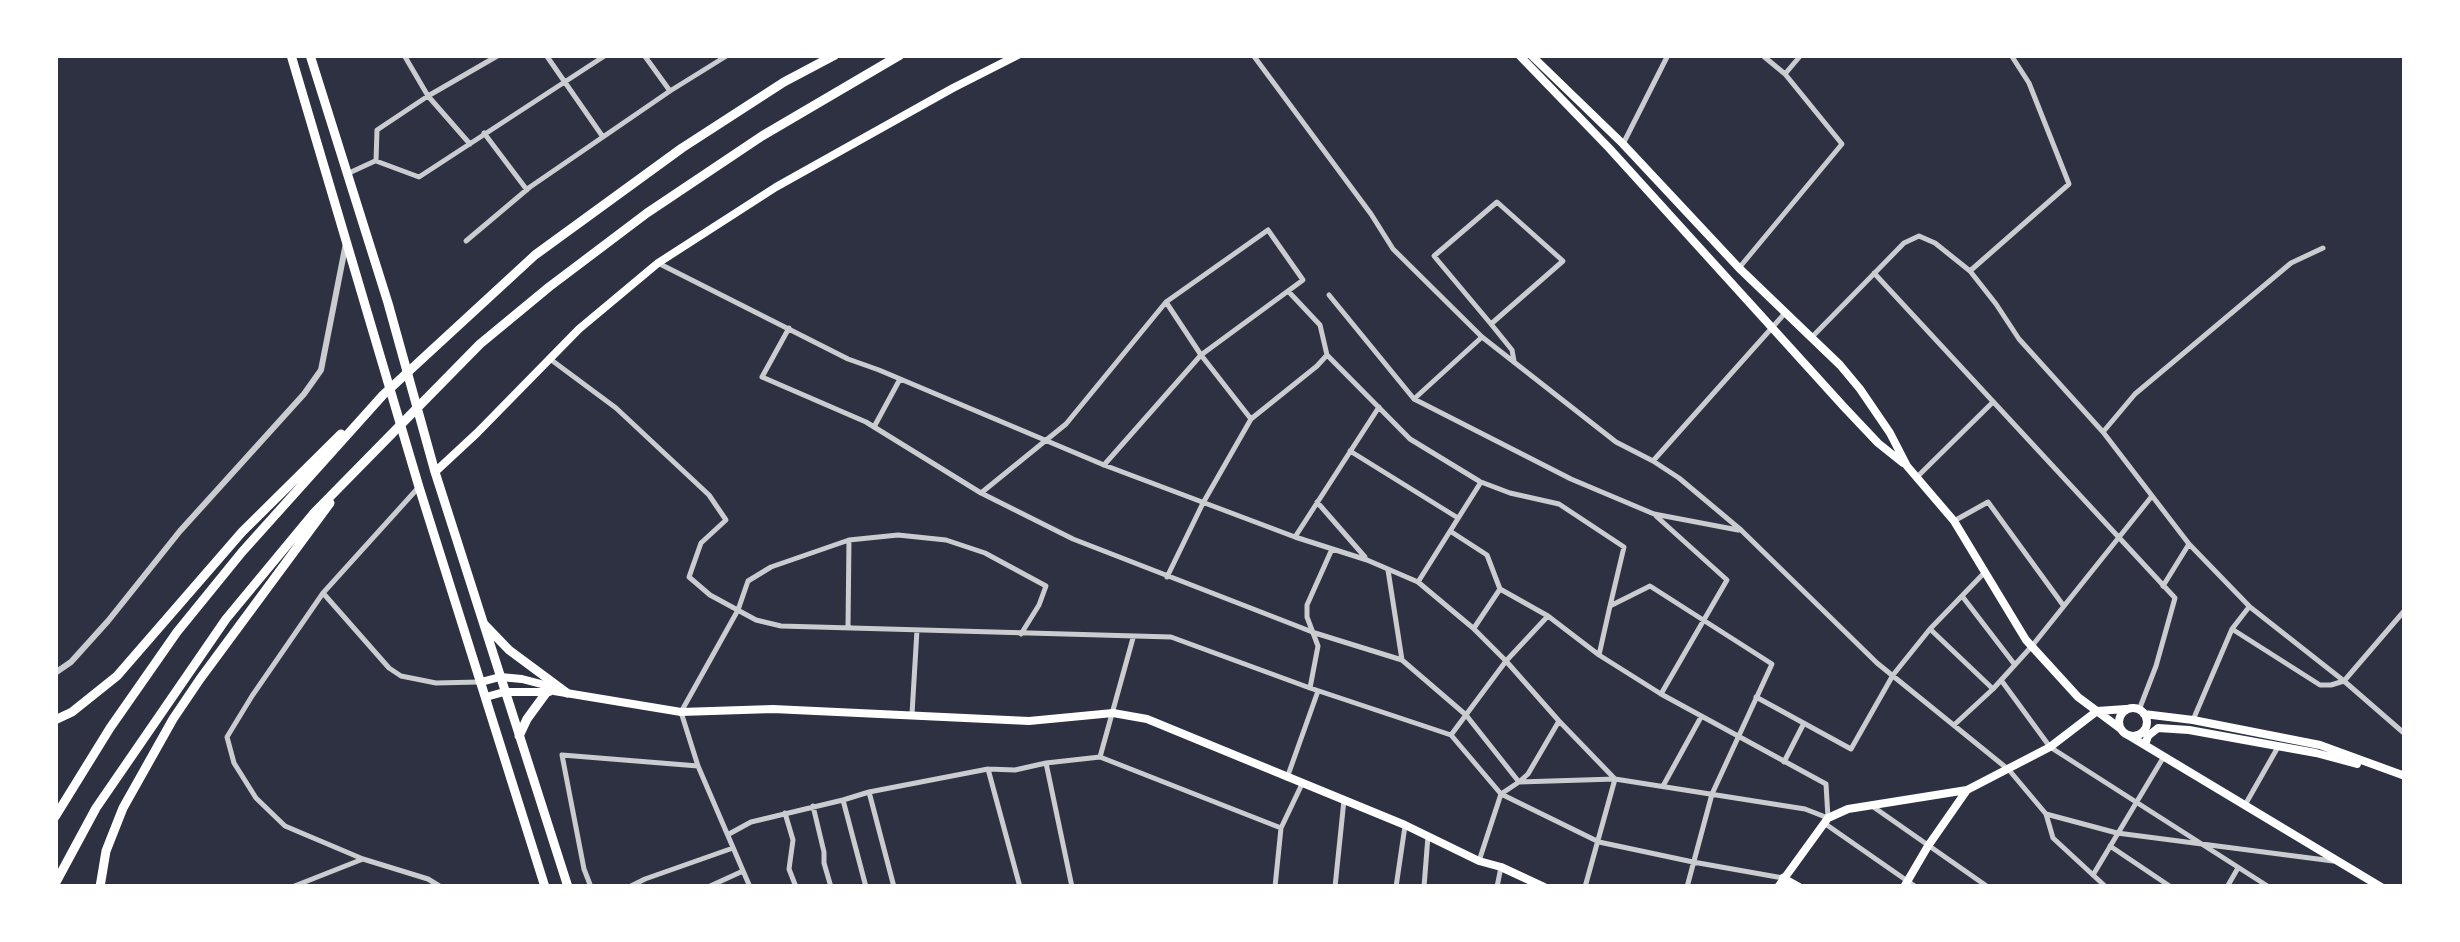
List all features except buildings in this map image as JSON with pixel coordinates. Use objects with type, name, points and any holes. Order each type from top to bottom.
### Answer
[{"type":"highway","points":[[291,55],[418,487],[546,887]]},
{"type":"highway","points":[[310,55],[388,302],[435,472],[568,887]]},
{"type":"highway","points":[[55,720],[72,712],[117,676],[242,532],[301,472],[535,255],[682,148],[784,82],[834,55]]},
{"type":"highway","points":[[55,884],[96,808],[226,619],[313,514],[480,344],[646,214],[762,136],[900,55]]},
{"type":"highway","points":[[55,817],[110,728],[177,632],[242,552],[383,395]]},
{"type":"highway","points":[[100,887],[106,852],[123,808],[173,719],[348,478]]},
{"type":"highway","points":[[482,622],[509,650],[566,693]]},
{"type":"highway","points":[[519,736],[527,719],[550,692]]},
{"type":"main road","points":[[435,472],[478,434],[549,358],[658,263],[776,187],[1018,55]]},
{"type":"main road","points":[[1519,55],[1867,431],[1907,466]]},
{"type":"main road","points":[[1531,55],[1623,144],[1860,389],[1890,432],[1907,466],[1954,521],[2032,646],[2078,697],[2124,732],[2381,887]]},
{"type":"main road","points":[[481,682],[500,677],[522,679],[545,685],[550,692]]},
{"type":"main road","points":[[486,697],[504,692],[566,693],[681,712],[772,709],[1029,721],[1113,713],[1148,719],[1405,824],[1544,887]]},
{"type":"main road","points":[[2124,732],[2120,716],[2126,710]]},
{"type":"main road","points":[[1775,887],[1826,820],[1848,809],[1967,790],[2050,748],[2097,712],[2142,712],[2320,745],[2390,772]]},
{"type":"main road","points":[[2124,732],[2137,734],[2144,728],[2142,712]]},
{"type":"main road","points":[[2144,728],[2189,730],[2278,746],[2405,776]]},
{"type":"main road","points":[[2145,745],[2148,736],[2158,728]]},
{"type":"main road","points":[[1905,884],[1967,790]]},
{"type":"main road","points":[[1783,878],[1800,887]]},
{"type":"street","points":[[404,55],[428,96],[470,144]]},
{"type":"street","points":[[376,161],[377,130],[499,55]]},
{"type":"street","points":[[546,55],[603,137]]},
{"type":"street","points":[[346,175],[376,161],[419,177],[606,55]]},
{"type":"street","points":[[644,55],[670,91]]},
{"type":"street","points":[[466,242],[527,190],[728,55]]},
{"type":"street","points":[[1253,55],[1372,214],[1393,249],[1482,338],[1616,442],[1680,478],[1742,530],[1893,675],[2009,770],[2046,814],[2054,838],[2106,887]]},
{"type":"street","points":[[1623,144],[1668,55]]},
{"type":"street","points":[[1739,268],[1842,144],[1785,74],[1762,55]]},
{"type":"street","points":[[1785,74],[1801,55]]},
{"type":"street","points":[[1970,271],[2070,184],[2029,83],[2010,55]]},
{"type":"street","points":[[484,133],[527,190]]},
{"type":"street","points":[[1491,324],[1563,262],[1497,202],[1434,256],[1512,350],[1515,364]]},
{"type":"street","points":[[980,493],[1066,424],[1166,302],[1268,230],[1302,280],[1201,354],[1104,465]]},
{"type":"street","points":[[1812,336],[1904,243],[1919,236],[1935,243],[1970,271],[2019,339],[2103,432],[2189,544],[2250,607],[2344,680],[2405,734]]},
{"type":"street","points":[[55,672],[83,648],[180,531],[304,394],[320,370],[346,242]]},
{"type":"street","points":[[2103,432],[2134,394],[2276,275],[2291,263],[2324,248]]},
{"type":"street","points":[[658,263],[816,345],[1104,465],[1418,582],[1506,661],[1615,780]]},
{"type":"street","points":[[1874,273],[2175,598],[2142,712]]},
{"type":"street","points":[[1288,291],[1320,325],[1327,355],[1410,440],[1481,482],[1560,504],[1624,548],[1599,654]]},
{"type":"street","points":[[1329,295],[1414,399],[1571,479],[1654,514],[1742,530]]},
{"type":"street","points":[[1166,302],[1252,418]]},
{"type":"street","points":[[1653,461],[1786,312]]},
{"type":"street","points":[[789,328],[762,378],[874,428],[980,493],[1073,540],[1314,633],[1402,660],[1466,714],[1519,782]]},
{"type":"street","points":[[1414,399],[1482,338]]},
{"type":"street","points":[[1167,577],[1203,502],[1252,418],[1327,355]]},
{"type":"street","points":[[549,358],[616,408],[709,494],[726,520],[701,543],[689,576],[710,595],[756,620],[781,626],[1171,637],[1451,734],[1501,794],[1599,842],[1783,878]]},
{"type":"street","points":[[874,428],[900,378]]},
{"type":"street","points":[[1916,478],[1992,402]]},
{"type":"street","points":[[1295,537],[1379,407]]},
{"type":"street","points":[[1350,451],[1458,518]]},
{"type":"street","points":[[1418,582],[1481,482]]},
{"type":"street","points":[[418,487],[324,593],[227,738],[234,763],[256,798],[284,826],[363,859],[428,878],[442,887]]},
{"type":"street","points":[[1954,725],[2032,646],[2152,496]]},
{"type":"street","points":[[1317,502],[1367,560]]},
{"type":"street","points":[[1954,521],[1988,502],[2064,606]]},
{"type":"street","points":[[1654,514],[1727,580],[1661,694]]},
{"type":"street","points":[[1450,531],[1486,555],[1500,589],[1548,616],[1661,694],[1826,784],[1826,820]]},
{"type":"street","points":[[750,887],[698,766],[681,712],[738,610],[748,581],[772,567],[849,540],[898,535],[946,540],[985,552],[1046,586],[1021,634]]},
{"type":"street","points":[[848,627],[849,540]]},
{"type":"street","points":[[2162,586],[2189,544]]},
{"type":"street","points":[[1310,688],[1318,646],[1307,617],[1307,605],[1332,549]]},
{"type":"street","points":[[1388,570],[1402,660]]},
{"type":"street","points":[[1756,697],[1851,749],[1893,675],[1930,629],[1985,572]]},
{"type":"street","points":[[1610,606],[1650,586],[1772,664],[1712,794],[1687,887]]},
{"type":"street","points":[[1473,628],[1500,589]]},
{"type":"street","points":[[324,593],[401,676],[436,683],[481,682]]},
{"type":"street","points":[[1962,596],[2015,665]]},
{"type":"street","points":[[2193,720],[2232,629],[2250,607]]},
{"type":"street","points":[[2232,629],[2320,685],[2331,686],[2344,680],[2405,610]]},
{"type":"street","points":[[1451,734],[1506,661],[1548,616]]},
{"type":"street","points":[[1930,629],[1993,689]]},
{"type":"street","points":[[912,714],[917,630]]},
{"type":"street","points":[[1100,757],[1133,638]]},
{"type":"street","points":[[2001,680],[2050,748],[2269,887]]},
{"type":"street","points":[[1287,778],[1318,690]]},
{"type":"street","points":[[1663,786],[1701,717]]},
{"type":"street","points":[[1478,860],[1501,794],[1528,774],[1559,721]]},
{"type":"street","points":[[1784,762],[1804,723]]},
{"type":"street","points":[[2245,806],[2278,746]]},
{"type":"street","points":[[591,887],[562,755],[698,766]]},
{"type":"street","points":[[728,834],[751,822],[869,792],[988,768],[1015,770],[1100,757],[1281,828]]},
{"type":"street","points":[[2093,876],[2164,757]]},
{"type":"street","points":[[1046,764],[1072,887]]},
{"type":"street","points":[[988,768],[1020,887]]},
{"type":"street","points":[[1519,782],[1615,780],[1805,809],[1826,820],[1905,884],[1916,887]]},
{"type":"street","points":[[1585,887],[1615,780]]},
{"type":"street","points":[[1275,887],[1281,828],[1302,784]]},
{"type":"street","points":[[869,792],[894,887]]},
{"type":"street","points":[[843,800],[866,887]]},
{"type":"street","points":[[1335,887],[1344,800]]},
{"type":"street","points":[[1870,805],[1988,887]]},
{"type":"street","points":[[814,806],[831,887]]},
{"type":"street","points":[[784,813],[793,840],[789,869],[796,887]]},
{"type":"street","points":[[2046,814],[2117,833],[2341,862]]},
{"type":"street","points":[[1396,887],[1405,824]]},
{"type":"street","points":[[1424,887],[1428,836]]},
{"type":"street","points":[[2110,846],[2171,887]]},
{"type":"street","points":[[629,887],[733,848]]},
{"type":"street","points":[[292,887],[363,859]]},
{"type":"street","points":[[2227,887],[2239,867]]},
{"type":"street","points":[[1497,887],[1500,868]]},
{"type":"street","points":[[708,887],[743,872]]}]
